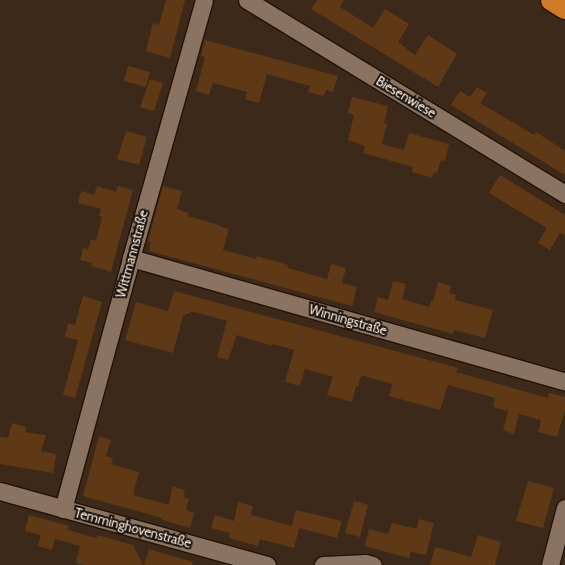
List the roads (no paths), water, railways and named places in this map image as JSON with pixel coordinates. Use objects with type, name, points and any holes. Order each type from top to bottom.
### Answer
[{"type":"highway","points":[[552,0],[565,8]]},
{"type":"street","name":"Wittmannstraße","points":[[63,509],[131,258],[204,0]]},
{"type":"street","name":"Biesenwiese","points":[[247,0],[565,194]]},
{"type":"street","name":"Winningstraße","points":[[131,258],[565,382]]},
{"type":"street","name":"Temminghovenstraße","points":[[0,491],[267,565]]},
{"type":"street","points":[[550,565],[565,508]]},
{"type":"street","points":[[323,565],[365,563],[373,565]]}]
